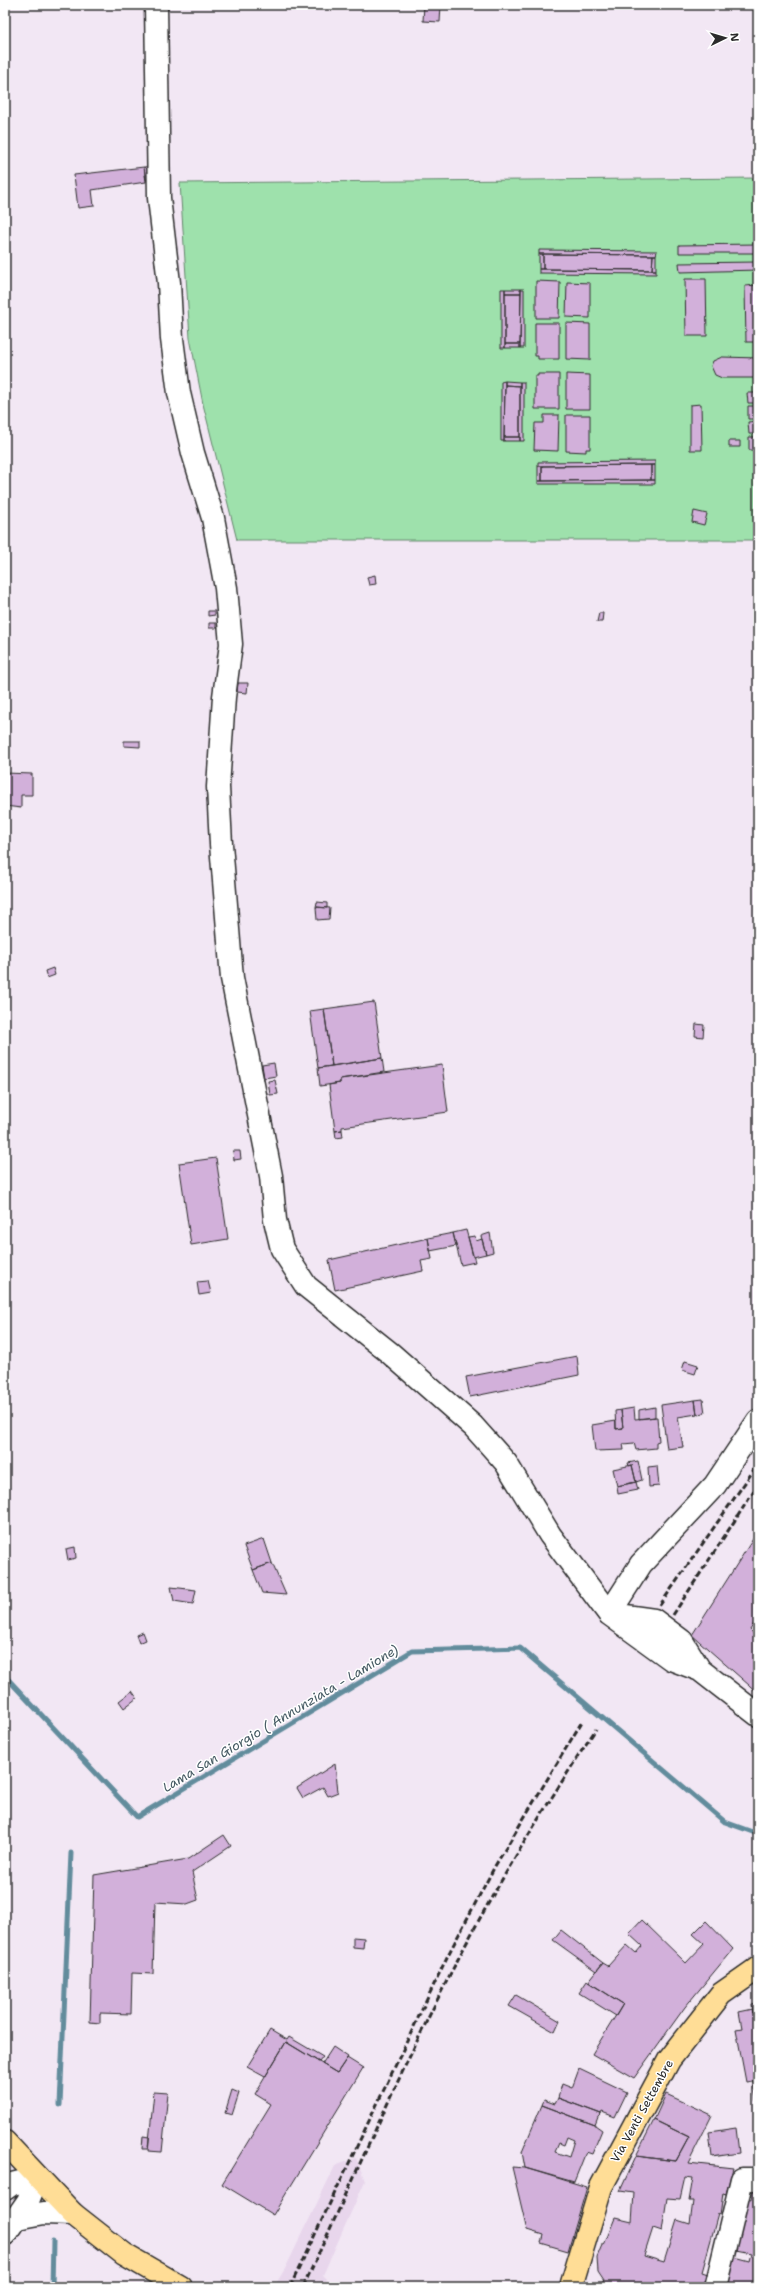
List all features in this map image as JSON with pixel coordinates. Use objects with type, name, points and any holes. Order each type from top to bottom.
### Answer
[{"type":"main road","name":"Via Venti Settembre","points":[[569,2286],[602,2187],[669,2060],[721,1994],[758,1968]]},
{"type":"main road","points":[[5,2142],[37,2178],[73,2214],[124,2254],[181,2287]]},
{"type":"street","points":[[156,5],[159,198],[169,283],[172,339],[179,393],[193,453],[213,518],[226,588],[231,644],[224,697],[218,787],[220,844],[232,978],[270,1176],[275,1220],[282,1248],[306,1286],[390,1353],[478,1431],[506,1463],[550,1535],[609,1614],[671,1659],[700,1670],[758,1715]]},
{"type":"street","points":[[609,1614],[641,1564],[715,1485],[758,1421]]},
{"type":"street","points":[[5,2189],[12,2184],[37,2178]]},
{"type":"street","points":[[11,2226],[28,2201],[37,2178]]},
{"type":"street","points":[[716,2287],[742,2179],[758,2179]]},
{"type":"street","points":[[11,2226],[44,2213],[73,2214]]},
{"type":"shaded area","points":[[356,2158],[365,2181],[323,2275],[327,2279],[324,2287],[274,2287],[286,2267],[335,2166]]},
{"type":"green space","points":[[758,178],[758,540],[237,540],[203,404],[190,338],[180,183]]},
{"type":"building","points":[[424,5],[441,5],[440,22],[423,21]]},
{"type":"building","points":[[155,166],[156,179],[146,180],[144,167]]},
{"type":"building","points":[[144,167],[146,182],[92,190],[94,206],[78,208],[74,175]]},
{"type":"building","points":[[758,244],[758,253],[679,253],[679,245]]},
{"type":"building","points":[[539,250],[657,251],[656,255],[539,254]]},
{"type":"building","points":[[539,254],[543,254],[543,269],[539,269]]},
{"type":"building","points":[[543,254],[653,255],[652,270],[543,269]]},
{"type":"building","points":[[653,255],[656,255],[656,270],[652,270]]},
{"type":"building","points":[[758,262],[758,270],[680,272],[679,263]]},
{"type":"building","points":[[539,269],[656,270],[656,274],[539,273]]},
{"type":"building","points":[[685,279],[706,279],[707,336],[686,336]]},
{"type":"building","points":[[536,281],[560,282],[559,318],[536,318]]},
{"type":"building","points":[[567,282],[590,283],[590,318],[566,317]]},
{"type":"building","points":[[758,285],[758,308],[755,308],[758,342],[746,342],[745,286]]},
{"type":"building","points":[[501,289],[505,289],[505,348],[501,348]]},
{"type":"building","points":[[505,289],[521,289],[521,293],[505,293]]},
{"type":"building","points":[[521,289],[524,289],[524,348],[520,348]]},
{"type":"building","points":[[505,293],[521,293],[520,344],[505,344]]},
{"type":"building","points":[[535,323],[559,323],[559,359],[538,359],[538,356],[535,356]]},
{"type":"building","points":[[566,323],[590,324],[590,360],[566,359]]},
{"type":"building","points":[[505,344],[520,344],[520,348],[505,348]]},
{"type":"building","points":[[722,357],[758,358],[758,378],[722,378],[715,375],[711,366],[713,361]]},
{"type":"building","points":[[538,374],[559,374],[559,409],[535,409],[535,376],[538,376]]},
{"type":"building","points":[[566,374],[590,375],[590,409],[566,409]]},
{"type":"building","points":[[505,381],[520,382],[520,386],[505,385]]},
{"type":"building","points":[[505,381],[504,441],[501,441],[501,382]]},
{"type":"building","points":[[520,382],[524,382],[524,441],[520,441]]},
{"type":"building","points":[[505,385],[520,386],[520,437],[504,437]]},
{"type":"building","points":[[747,393],[758,393],[758,403],[748,403]]},
{"type":"building","points":[[701,404],[702,450],[690,450],[690,405]]},
{"type":"building","points":[[748,406],[758,406],[758,419],[748,419]]},
{"type":"building","points":[[544,415],[559,415],[558,451],[534,450],[535,423],[544,423]]},
{"type":"building","points":[[566,415],[590,415],[590,449],[586,449],[586,452],[566,451]]},
{"type":"building","points":[[758,421],[758,434],[749,434],[748,422]]},
{"type":"building","points":[[504,437],[520,437],[520,441],[504,441]]},
{"type":"building","points":[[749,437],[758,437],[758,450],[749,450]]},
{"type":"building","points":[[729,441],[740,441],[740,447],[729,447]]},
{"type":"building","points":[[655,461],[655,465],[538,466],[538,462]]},
{"type":"building","points":[[651,465],[651,480],[542,481],[542,466]]},
{"type":"building","points":[[651,465],[655,465],[655,480],[651,480]]},
{"type":"building","points":[[538,466],[542,466],[542,481],[538,481]]},
{"type":"building","points":[[655,480],[655,484],[538,484],[538,481]]},
{"type":"building","points":[[694,511],[707,514],[704,525],[692,522]]},
{"type":"building","points":[[375,575],[376,584],[369,585],[367,577]]},
{"type":"building","points":[[208,611],[215,611],[215,615],[208,616]]},
{"type":"building","points":[[599,613],[603,613],[602,622],[597,622]]},
{"type":"building","points":[[209,623],[216,623],[216,628],[209,628]]},
{"type":"building","points":[[238,683],[248,683],[247,693],[237,692]]},
{"type":"building","points":[[124,741],[140,741],[140,747],[124,746]]},
{"type":"building","points":[[5,773],[32,774],[32,795],[21,795],[21,808],[5,806]]},
{"type":"building","points":[[317,902],[327,903],[327,908],[316,907]]},
{"type":"building","points":[[316,907],[330,908],[329,919],[317,920]]},
{"type":"building","points":[[53,968],[55,975],[47,978],[45,971]]},
{"type":"building","points":[[374,1002],[382,1058],[332,1066],[324,1009]]},
{"type":"building","points":[[324,1009],[332,1066],[318,1068],[310,1011]]},
{"type":"building","points":[[696,1024],[704,1025],[703,1037],[695,1036]]},
{"type":"building","points":[[382,1058],[384,1072],[340,1079],[340,1083],[320,1086],[318,1068]]},
{"type":"building","points":[[274,1063],[276,1076],[264,1078],[262,1065]]},
{"type":"building","points":[[442,1065],[448,1112],[342,1127],[342,1130],[335,1131],[329,1085],[340,1083],[340,1079]]},
{"type":"building","points":[[275,1080],[278,1094],[270,1095],[268,1081]]},
{"type":"building","points":[[342,1130],[343,1137],[336,1138],[335,1131]]},
{"type":"building","points":[[233,1151],[240,1151],[241,1159],[234,1160]]},
{"type":"building","points":[[216,1158],[228,1239],[191,1245],[179,1163]]},
{"type":"building","points":[[466,1230],[475,1262],[461,1265],[453,1233]]},
{"type":"building","points":[[453,1233],[456,1246],[430,1251],[428,1238]]},
{"type":"building","points":[[490,1233],[493,1252],[486,1254],[481,1236]]},
{"type":"building","points":[[475,1236],[476,1241],[482,1239],[486,1254],[473,1257],[468,1237]]},
{"type":"building","points":[[428,1238],[432,1259],[421,1261],[423,1271],[335,1290],[329,1260]]},
{"type":"building","points":[[208,1281],[211,1293],[199,1295],[197,1282]]},
{"type":"building","points":[[577,1356],[579,1375],[470,1397],[466,1377]]},
{"type":"building","points":[[685,1361],[698,1365],[695,1374],[682,1370]]},
{"type":"building","points":[[703,1399],[705,1413],[697,1414],[695,1400]]},
{"type":"building","points":[[695,1400],[697,1414],[678,1417],[683,1447],[667,1449],[661,1405]]},
{"type":"building","points":[[655,1407],[655,1417],[639,1419],[639,1410]]},
{"type":"building","points":[[634,1408],[635,1419],[657,1417],[659,1441],[656,1442],[656,1448],[636,1450],[634,1443],[623,1444],[624,1450],[595,1451],[592,1425],[616,1421],[616,1429],[623,1428],[621,1410]]},
{"type":"building","points":[[621,1410],[623,1428],[616,1429],[615,1411]]},
{"type":"building","points":[[638,1461],[642,1480],[636,1482],[632,1465],[629,1466],[628,1463]]},
{"type":"building","points":[[632,1465],[636,1482],[617,1486],[613,1469]]},
{"type":"building","points":[[657,1466],[659,1486],[649,1487],[648,1467]]},
{"type":"building","points":[[636,1482],[638,1490],[618,1494],[617,1486]]},
{"type":"building","points":[[758,1531],[758,1617],[750,1630],[758,1638],[758,1693],[692,1635]]},
{"type":"building","points":[[264,1539],[272,1563],[253,1570],[244,1546]]},
{"type":"building","points":[[75,1547],[76,1558],[68,1560],[66,1549]]},
{"type":"building","points":[[272,1563],[286,1595],[262,1593],[253,1570]]},
{"type":"building","points":[[171,1587],[196,1590],[193,1604],[174,1601]]},
{"type":"building","points":[[143,1632],[146,1640],[139,1643],[136,1635]]},
{"type":"building","points":[[132,1691],[137,1698],[124,1708],[119,1701]]},
{"type":"building","points":[[335,1764],[338,1792],[328,1796],[323,1787],[303,1798],[297,1788]]},
{"type":"building","points":[[224,1835],[231,1846],[192,1872],[198,1900],[187,1904],[155,1902],[153,1974],[132,1973],[131,2014],[100,2013],[100,2023],[90,2022],[94,1875],[188,1859]]},
{"type":"building","points":[[642,1920],[686,1963],[704,1944],[693,1934],[706,1921],[733,1949],[685,2007],[634,2078],[592,2054],[623,2004],[588,1982],[603,1963],[608,1966],[627,1945],[636,1953],[642,1946],[629,1934]]},
{"type":"building","points":[[561,1930],[603,1963],[596,1971],[553,1940]]},
{"type":"building","points":[[353,1937],[364,1938],[363,1948],[353,1947]]},
{"type":"building","points":[[587,1981],[623,2004],[616,2016],[579,1993]]},
{"type":"building","points":[[516,1995],[560,2021],[555,2032],[509,2006]]},
{"type":"building","points":[[758,2003],[758,2012],[753,2013],[752,2004]]},
{"type":"building","points":[[753,2009],[753,2013],[758,2012],[758,2080],[746,2082],[736,2029],[742,2028],[739,2012]]},
{"type":"building","points":[[270,2030],[287,2040],[289,2037],[323,2057],[319,2062],[286,2042],[265,2077],[247,2067]]},
{"type":"building","points":[[286,2042],[337,2073],[347,2058],[363,2068],[273,2215],[222,2184],[271,2104],[255,2094]]},
{"type":"building","points":[[333,2047],[348,2057],[337,2073],[322,2064]]},
{"type":"building","points":[[579,2069],[627,2092],[615,2117],[602,2112],[601,2114],[558,2098],[562,2084],[572,2088]]},
{"type":"building","points":[[758,2080],[758,2100],[756,2101],[753,2081]]},
{"type":"building","points":[[232,2090],[239,2093],[232,2115],[225,2113]]},
{"type":"building","points":[[154,2092],[168,2093],[162,2152],[148,2151]]},
{"type":"building","points":[[666,2094],[712,2115],[688,2163],[733,2168],[726,2194],[723,2193],[720,2215],[718,2214],[702,2272],[708,2274],[703,2287],[601,2287],[599,2285],[604,2281],[598,2272],[597,2257],[602,2245],[604,2245],[615,2218],[632,2222],[634,2193],[620,2191],[636,2156],[676,2161],[689,2137],[654,2120]],"holes":[[[685,2177],[693,2178],[689,2201],[693,2201],[690,2224],[677,2220],[664,2262],[644,2256],[653,2228],[662,2231],[667,2198],[680,2199]]]},
{"type":"building","points":[[558,2098],[601,2114],[595,2125],[542,2105],[544,2100],[555,2104]]},
{"type":"building","points":[[542,2105],[595,2125],[602,2130],[592,2154],[586,2152],[574,2182],[525,2168],[522,2152]],"holes":[[[567,2137],[574,2140],[569,2157],[555,2152],[559,2143],[564,2145]]]},
{"type":"building","points":[[654,2120],[689,2137],[676,2161],[636,2156]]},
{"type":"building","points":[[736,2128],[739,2153],[712,2157],[709,2132]]},
{"type":"building","points":[[143,2136],[149,2137],[148,2149],[142,2149]]},
{"type":"building","points":[[512,2167],[525,2168],[587,2187],[568,2251],[541,2243],[543,2235],[527,2230]]},
{"type":"building","points":[[753,2189],[758,2189],[758,2287],[726,2287],[734,2257],[749,2261],[751,2253],[736,2250],[748,2199],[751,2200]]},
{"type":"waterway","name":"Lama San Giorgio ( Annunziata - Lamione)","points":[[5,1676],[137,1817],[412,1651],[520,1648],[725,1822],[758,1834]]},
{"type":"waterway","points":[[60,2105],[71,1853]]},
{"type":"waterway","points":[[52,2287],[53,2241]]},
{"type":"railway","points":[[660,1605],[758,1464]]},
{"type":"railway","points":[[673,1615],[758,1485]]},
{"type":"railway","points":[[290,2287],[448,1955],[495,1866],[583,1720]]},
{"type":"railway","points":[[303,2287],[397,2084],[456,1963],[523,1844],[596,1729]]}]
